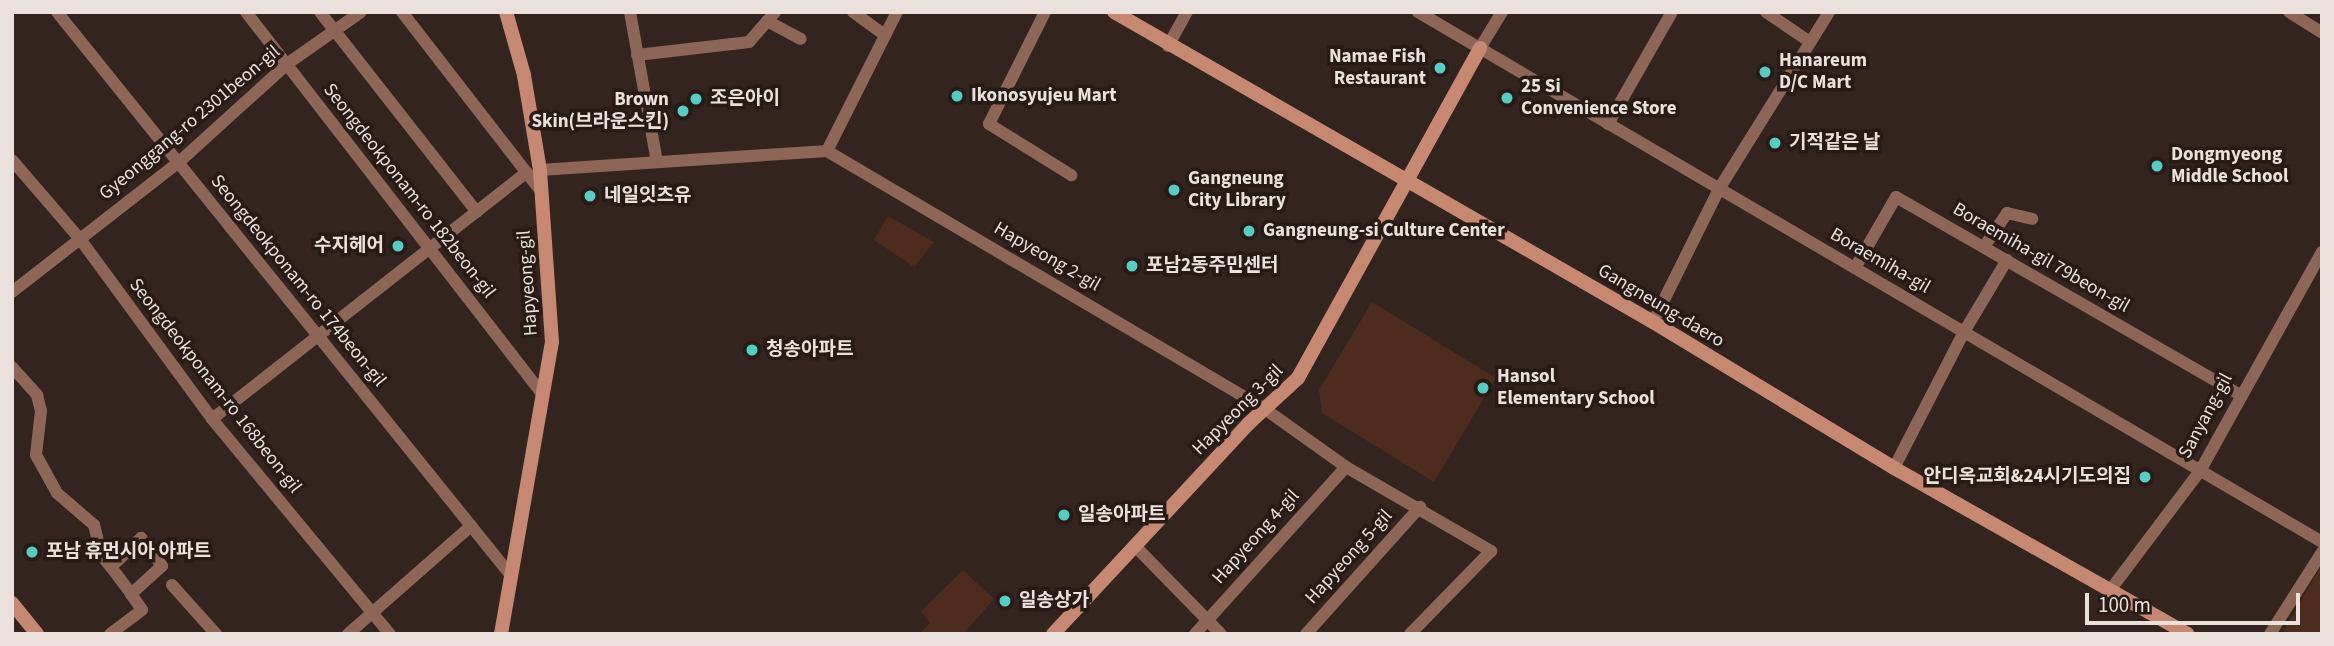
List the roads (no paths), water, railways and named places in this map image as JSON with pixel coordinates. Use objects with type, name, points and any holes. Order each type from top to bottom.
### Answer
[{"type":"street","name":"Seongdeokponam-ro 174beon-gil","points":[[57,12],[509,573]]},
{"type":"street","name":"Seongdeokponam-ro 182beon-gil","points":[[246,12],[542,393]]},
{"type":"street","points":[[320,12],[477,212]]},
{"type":"street","name":"Gyeonggang-ro 2301beon-gil","points":[[12,292],[178,163],[287,64],[361,12]]},
{"type":"street","points":[[402,12],[533,171]]},
{"type":"street","name":"Hapyeong-gil","points":[[501,634],[509,573],[552,342],[541,191],[533,171],[524,75],[506,12]]},
{"type":"street","points":[[630,12],[657,162]]},
{"type":"street","points":[[853,12],[885,35]]},
{"type":"street","points":[[212,419],[533,171],[827,151],[897,12]]},
{"type":"street","points":[[1045,12],[989,124],[1071,175]]},
{"type":"street","name":"Gangneung-daero","points":[[1114,12],[1168,46],[1653,322],[1894,468],[2187,634]]},
{"type":"street","points":[[1168,46],[1187,12]]},
{"type":"street","points":[[1480,48],[1502,12]]},
{"type":"street","points":[[1608,124],[1672,12]]},
{"type":"street","points":[[1766,12],[1810,42]]},
{"type":"street","points":[[1653,322],[1719,189],[1829,12]]},
{"type":"street","points":[[2289,12],[2322,33]]},
{"type":"street","name":"Boraemiha-gil","points":[[1423,13],[2322,542]]},
{"type":"street","points":[[637,55],[749,42],[771,17],[802,39]]},
{"type":"street","name":"Hapyeong 3-gil","points":[[1053,634],[1265,409],[1298,378],[1408,183],[1480,48]]},
{"type":"street","name":"Hapyeong 2-gil","points":[[827,151],[1265,409],[1346,467],[1420,507],[1491,551],[1410,634]]},
{"type":"street","name":"Seongdeokponam-ro 168beon-gil","points":[[12,160],[79,240],[212,419],[390,634]]},
{"type":"street","name":"Boraemiha-gil 79beon-gil","points":[[1855,268],[1896,197],[2239,394]]},
{"type":"street","points":[[1984,247],[2007,213],[2032,219]]},
{"type":"street","name":"Sanyang-gil","points":[[2111,589],[2200,471],[2239,394],[2322,252]]},
{"type":"street","points":[[1894,468],[1964,332],[2007,260]]},
{"type":"street","points":[[12,367],[37,395],[41,411],[36,455],[57,493],[94,525],[102,556],[142,610],[110,634]]},
{"type":"street","name":"Hapyeong 4-gil","points":[[1195,634],[1346,467]]},
{"type":"street","name":"Hapyeong 5-gil","points":[[1306,634],[1420,507]]},
{"type":"street","points":[[348,634],[471,526]]},
{"type":"street","points":[[111,567],[141,538],[162,566],[131,594]]},
{"type":"street","points":[[1135,546],[1221,634]]},
{"type":"street","points":[[2270,634],[2322,552]]},
{"type":"street","points":[[172,585],[216,634]]},
{"type":"street","points":[[12,603],[37,634]]},
{"type":"place","name":"Namae Fish Restaurant","points":[[1440,68]]},
{"type":"place","name":"Hanareum D/C Mart","points":[[1765,72]]},
{"type":"place","name":"Ikonosyujeu Mart","points":[[957,96]]},
{"type":"place","name":"25 Si Convenience Store","points":[[1507,98]]},
{"type":"place","name":"조은아이","points":[[696,99]]},
{"type":"place","name":"Brown Skin(브라운스킨)","points":[[683,111]]},
{"type":"place","name":"기적같은 날","points":[[1775,143]]},
{"type":"place","name":"Dongmyeong Middle School","points":[[2157,166]]},
{"type":"place","name":"Gangneung City Library","points":[[1174,190]]},
{"type":"place","name":"네일잇츠유","points":[[590,196]]},
{"type":"place","name":"Gangneung-si Culture Center","points":[[1249,231]]},
{"type":"place","name":"수지헤어","points":[[398,246]]},
{"type":"place","name":"포남2동주민센터","points":[[1132,266]]},
{"type":"place","name":"청송아파트","points":[[752,350]]},
{"type":"place","name":"Hansol Elementary School","points":[[1483,388]]},
{"type":"place","name":"안디옥교회&24시기도의집","points":[[2145,477]]},
{"type":"place","name":"일송아파트","points":[[1064,515]]},
{"type":"place","name":"포남 휴먼시아 아파트","points":[[32,552]]},
{"type":"place","name":"일송상가","points":[[1005,601]]}]
